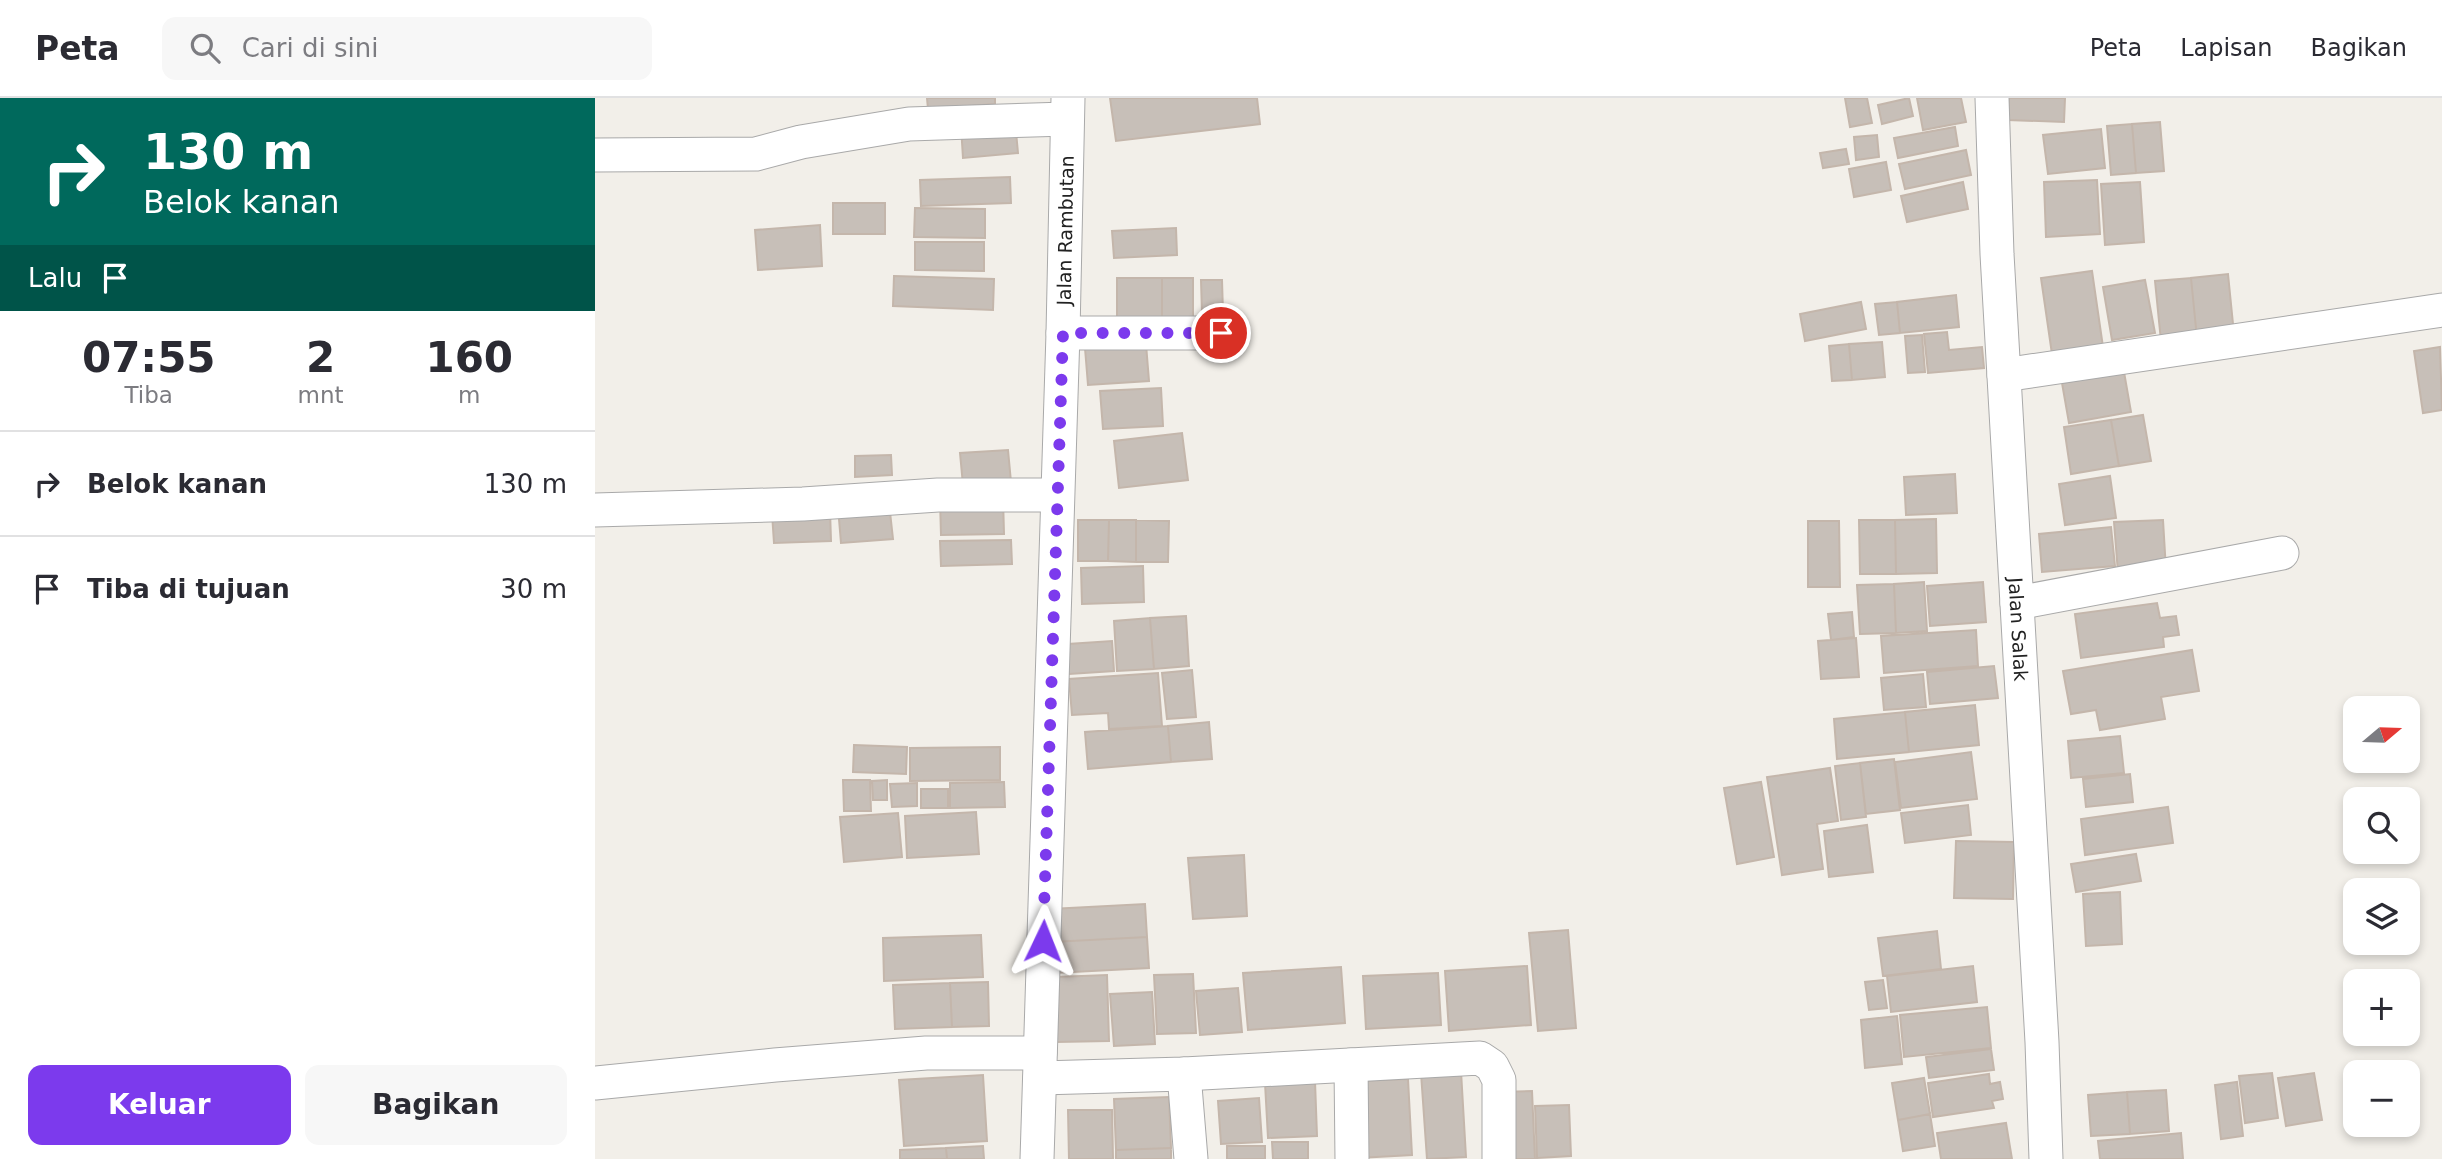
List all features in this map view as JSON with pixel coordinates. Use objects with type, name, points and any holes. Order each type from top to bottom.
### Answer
[{"type":"street","name":"Jalan Salak","points":[[1992,98],[2046,1159]]},
{"type":"street","points":[[595,155],[756,154],[801,142],[909,124],[1067,109]]},
{"type":"street","name":"Jalan Rambutan","points":[[1037,1159],[1063,333],[1067,109]]},
{"type":"street","points":[[2004,375],[2442,310]]},
{"type":"street","points":[[1063,333],[1221,333]]},
{"type":"street","points":[[595,510],[803,504],[938,495],[1056,495]]},
{"type":"street","points":[[2017,603],[2282,553]]},
{"type":"street","points":[[595,1083],[926,1053],[1040,1065],[1184,1074],[1480,1058],[1497,1073],[1499,1080],[1499,1159]]},
{"type":"street","points":[[1351,1065],[1352,1159]]},
{"type":"street","points":[[1184,1074],[1191,1159]]},
{"type":"building","points":[[927,98],[995,98],[995,104],[928,109]]},
{"type":"building","points":[[1110,98],[1257,98],[1260,124],[1116,141]]},
{"type":"building","points":[[1845,98],[1867,98],[1872,123],[1850,127]]},
{"type":"building","points":[[1909,98],[1913,116],[1882,124],[1878,105]]},
{"type":"building","points":[[1917,98],[1961,98],[1966,122],[1923,130]]},
{"type":"building","points":[[2009,98],[2065,98],[2064,122],[2008,120]]},
{"type":"building","points":[[1015,121],[1018,153],[963,158],[961,126]]},
{"type":"building","points":[[2160,122],[2164,171],[2136,173],[2132,124]]},
{"type":"building","points":[[2132,124],[2136,173],[2111,175],[2107,126]]},
{"type":"building","points":[[1955,127],[1958,146],[1898,158],[1894,138]]},
{"type":"building","points":[[2101,129],[2105,168],[2048,174],[2043,135]]},
{"type":"building","points":[[1877,135],[1879,157],[1856,160],[1854,137]]},
{"type":"building","points":[[1846,149],[1849,164],[1823,168],[1820,153]]},
{"type":"building","points":[[1966,150],[1971,175],[1905,189],[1899,164]]},
{"type":"building","points":[[1886,162],[1891,190],[1854,197],[1849,169]]},
{"type":"building","points":[[1010,177],[1011,203],[921,206],[920,180]]},
{"type":"building","points":[[2097,180],[2100,234],[2046,237],[2044,182]]},
{"type":"building","points":[[1963,182],[1968,209],[1907,222],[1901,196]]},
{"type":"building","points":[[2140,182],[2144,242],[2105,245],[2101,184]]},
{"type":"building","points":[[833,203],[885,203],[885,234],[833,234]]},
{"type":"building","points":[[915,208],[985,209],[985,238],[914,237]]},
{"type":"building","points":[[820,225],[822,266],[758,270],[755,230]]},
{"type":"building","points":[[1176,228],[1177,255],[1114,258],[1112,231]]},
{"type":"building","points":[[915,242],[984,242],[984,271],[915,270]]},
{"type":"building","points":[[2092,271],[2103,347],[2052,354],[2041,278]]},
{"type":"building","points":[[2228,274],[2234,334],[2197,338],[2191,278]]},
{"type":"building","points":[[894,276],[994,279],[993,310],[893,306]]},
{"type":"building","points":[[1117,278],[1162,278],[1162,319],[1117,320]]},
{"type":"building","points":[[1162,278],[1193,278],[1193,319],[1162,319]]},
{"type":"building","points":[[2191,278],[2197,338],[2161,341],[2155,281]]},
{"type":"building","points":[[1201,280],[1222,280],[1223,313],[1202,313]]},
{"type":"building","points":[[2145,280],[2155,333],[2112,340],[2103,287]]},
{"type":"building","points":[[1956,295],[1959,327],[1900,333],[1897,302]]},
{"type":"building","points":[[1861,302],[1866,329],[1805,341],[1800,314]]},
{"type":"building","points":[[1897,302],[1900,333],[1879,335],[1875,304]]},
{"type":"building","points":[[1947,332],[1949,350],[1982,347],[1984,368],[1928,373],[1924,334]]},
{"type":"building","points":[[1922,335],[1925,372],[1908,373],[1905,336]]},
{"type":"building","points":[[1882,342],[1885,377],[1852,380],[1849,344]]},
{"type":"building","points":[[1146,344],[1149,381],[1088,385],[1085,348]]},
{"type":"building","points":[[1849,344],[1852,380],[1832,381],[1829,346]]},
{"type":"building","points":[[2440,347],[2442,410],[2423,413],[2414,351]]},
{"type":"building","points":[[2124,372],[2131,412],[2069,423],[2062,383]]},
{"type":"building","points":[[1161,388],[1163,426],[1103,429],[1100,391]]},
{"type":"building","points":[[2143,415],[2151,461],[2119,466],[2111,420]]},
{"type":"building","points":[[2111,420],[2119,466],[2071,474],[2064,427]]},
{"type":"building","points":[[1182,433],[1188,480],[1119,488],[1114,441]]},
{"type":"building","points":[[1008,450],[1011,482],[963,485],[960,453]]},
{"type":"building","points":[[891,455],[892,475],[855,477],[855,456]]},
{"type":"building","points":[[1955,474],[1957,513],[1906,515],[1904,477]]},
{"type":"building","points":[[2110,476],[2116,518],[2065,525],[2059,484]]},
{"type":"building","points":[[1003,498],[1004,534],[941,535],[940,500]]},
{"type":"building","points":[[889,503],[893,539],[841,543],[838,507]]},
{"type":"building","points":[[830,510],[831,541],[774,543],[772,513]]},
{"type":"building","points":[[1936,519],[1937,573],[1896,574],[1895,520]]},
{"type":"building","points":[[1078,520],[1109,520],[1108,561],[1078,561]]},
{"type":"building","points":[[1109,520],[1136,520],[1136,562],[1108,561]]},
{"type":"building","points":[[1136,520],[1169,521],[1168,562],[1136,562]]},
{"type":"building","points":[[1859,520],[1895,520],[1896,574],[1860,574]]},
{"type":"building","points":[[2163,520],[2166,570],[2118,573],[2114,522]]},
{"type":"building","points":[[1808,521],[1839,521],[1840,587],[1808,587]]},
{"type":"building","points":[[2111,527],[2115,566],[2042,572],[2039,534]]},
{"type":"building","points":[[1011,540],[1012,564],[941,566],[940,541]]},
{"type":"building","points":[[1143,566],[1144,602],[1082,604],[1081,568]]},
{"type":"building","points":[[1924,582],[1927,631],[1896,633],[1894,584]]},
{"type":"building","points":[[1983,582],[1986,622],[1930,626],[1927,586]]},
{"type":"building","points":[[1894,584],[1896,633],[1860,634],[1857,585]]},
{"type":"building","points":[[2157,603],[2160,618],[2176,616],[2179,635],[2163,637],[2164,647],[2081,658],[2075,614]]},
{"type":"building","points":[[1852,612],[1854,637],[1831,640],[1828,614]]},
{"type":"building","points":[[1186,616],[1189,666],[1154,669],[1150,618]]},
{"type":"building","points":[[1150,618],[1154,669],[1117,671],[1114,621]]},
{"type":"building","points":[[1976,630],[1978,666],[1884,673],[1881,636]]},
{"type":"building","points":[[1856,638],[1859,677],[1821,679],[1818,641]]},
{"type":"building","points":[[1112,641],[1114,671],[1054,675],[1053,645]]},
{"type":"building","points":[[2192,650],[2199,691],[2161,697],[2165,719],[2100,730],[2096,710],[2071,714],[2063,671]]},
{"type":"building","points":[[1994,666],[1998,698],[1930,704],[1927,672]]},
{"type":"building","points":[[1192,670],[1196,717],[1167,719],[1162,673]]},
{"type":"building","points":[[1158,673],[1162,726],[1109,729],[1108,713],[1072,715],[1069,679]]},
{"type":"building","points":[[1923,674],[1926,707],[1884,710],[1881,678]]},
{"type":"building","points":[[1975,705],[1979,745],[1909,752],[1905,712]]},
{"type":"building","points":[[1905,712],[1909,752],[1837,759],[1834,719]]},
{"type":"building","points":[[1209,722],[1212,759],[1171,762],[1168,726]]},
{"type":"building","points":[[1168,726],[1171,762],[1088,769],[1085,732]]},
{"type":"building","points":[[2120,736],[2124,773],[2071,778],[2068,741]]},
{"type":"building","points":[[854,745],[907,747],[906,774],[853,772]]},
{"type":"building","points":[[1000,747],[1000,780],[910,781],[910,748]]},
{"type":"building","points":[[1971,752],[1977,799],[1901,808],[1895,762]]},
{"type":"building","points":[[1894,759],[1900,810],[1866,814],[1860,763]]},
{"type":"building","points":[[1860,763],[1866,817],[1841,820],[1835,766]]},
{"type":"building","points":[[1830,768],[1838,821],[1817,824],[1823,869],[1782,875],[1767,777]]},
{"type":"building","points":[[2130,774],[2133,802],[2086,807],[2083,779]]},
{"type":"building","points":[[843,780],[870,780],[871,811],[844,811]]},
{"type":"building","points":[[887,780],[887,800],[873,800],[872,781]]},
{"type":"building","points":[[1004,782],[1005,807],[950,808],[950,783]]},
{"type":"building","points":[[1761,782],[1774,857],[1737,864],[1724,788]]},
{"type":"building","points":[[917,783],[917,806],[892,807],[890,784]]},
{"type":"building","points":[[921,789],[948,789],[948,808],[921,808]]},
{"type":"building","points":[[1968,805],[1971,835],[1905,843],[1901,813]]},
{"type":"building","points":[[2168,807],[2173,843],[2085,855],[2081,819]]},
{"type":"building","points":[[976,812],[979,854],[907,858],[905,816]]},
{"type":"building","points":[[898,813],[902,857],[844,862],[840,817]]},
{"type":"building","points":[[1867,825],[1873,872],[1829,877],[1824,831]]},
{"type":"building","points":[[1956,841],[2014,842],[2013,899],[1954,898]]},
{"type":"building","points":[[2136,854],[2141,881],[2076,892],[2071,864]]},
{"type":"building","points":[[1244,855],[1247,916],[1193,919],[1188,858]]},
{"type":"building","points":[[2120,892],[2122,944],[2086,946],[2083,894]]},
{"type":"building","points":[[1145,904],[1147,937],[1052,942],[1051,909]]},
{"type":"building","points":[[1568,930],[1576,1028],[1538,1031],[1529,933]]},
{"type":"building","points":[[1937,931],[1941,969],[1883,976],[1878,938]]},
{"type":"building","points":[[981,935],[983,977],[884,981],[883,938]]},
{"type":"building","points":[[1147,937],[1149,968],[1054,973],[1052,942]]},
{"type":"building","points":[[1527,966],[1531,1025],[1449,1031],[1445,971]]},
{"type":"building","points":[[1973,966],[1977,1002],[1891,1012],[1887,976]]},
{"type":"building","points":[[1341,967],[1345,1023],[1248,1030],[1243,973]]},
{"type":"building","points":[[1438,973],[1441,1025],[1366,1029],[1363,976]]},
{"type":"building","points":[[1193,974],[1196,1033],[1157,1034],[1154,975]]},
{"type":"building","points":[[1107,975],[1109,1041],[1057,1042],[1056,977]]},
{"type":"building","points":[[1883,980],[1887,1008],[1869,1010],[1865,982]]},
{"type":"building","points":[[988,982],[989,1026],[952,1027],[950,983]]},
{"type":"building","points":[[950,983],[952,1027],[895,1029],[893,985]]},
{"type":"building","points":[[1238,988],[1242,1032],[1200,1035],[1196,991]]},
{"type":"building","points":[[1152,992],[1155,1044],[1114,1046],[1110,994]]},
{"type":"building","points":[[1987,1007],[1991,1048],[1904,1057],[1900,1015]]},
{"type":"building","points":[[1897,1016],[1902,1064],[1865,1068],[1861,1020]]},
{"type":"building","points":[[1991,1049],[1994,1070],[1929,1078],[1926,1057]]},
{"type":"building","points":[[1461,1071],[1466,1157],[1427,1159],[1421,1073]]},
{"type":"building","points":[[2272,1073],[2278,1118],[2245,1123],[2239,1076]]},
{"type":"building","points":[[2314,1073],[2322,1120],[2286,1126],[2278,1078]]},
{"type":"building","points":[[1989,1074],[1990,1084],[2000,1082],[2003,1099],[1992,1101],[1994,1108],[1933,1117],[1928,1083]]},
{"type":"building","points":[[983,1075],[987,1141],[904,1146],[899,1080]]},
{"type":"building","points":[[1924,1078],[1930,1114],[1898,1120],[1892,1083]]},
{"type":"building","points":[[1408,1079],[1412,1155],[1358,1158],[1354,1081]]},
{"type":"building","points":[[1315,1081],[1317,1136],[1268,1138],[1265,1083]]},
{"type":"building","points":[[2237,1082],[2243,1136],[2221,1139],[2215,1085]]},
{"type":"building","points":[[2166,1090],[2169,1131],[2130,1134],[2127,1092]]},
{"type":"building","points":[[1532,1091],[1535,1159],[1503,1159],[1500,1092]]},
{"type":"building","points":[[2127,1092],[2130,1134],[2091,1136],[2088,1095]]},
{"type":"building","points":[[1169,1097],[1171,1148],[1116,1150],[1114,1099]]},
{"type":"building","points":[[1259,1098],[1262,1142],[1221,1144],[1218,1101]]},
{"type":"building","points":[[1569,1105],[1571,1156],[1537,1158],[1535,1106]]},
{"type":"building","points":[[1068,1110],[1112,1110],[1113,1159],[1069,1159]]},
{"type":"building","points":[[1930,1114],[1935,1146],[1903,1151],[1898,1120]]},
{"type":"building","points":[[2006,1123],[2012,1159],[1941,1159],[1937,1133]]},
{"type":"building","points":[[2181,1133],[2183,1159],[2100,1159],[2098,1141]]},
{"type":"building","points":[[1272,1142],[1308,1142],[1308,1159],[1273,1159]]},
{"type":"building","points":[[983,1146],[984,1159],[947,1159],[946,1148]]},
{"type":"building","points":[[1227,1146],[1265,1146],[1265,1159],[1227,1159]]},
{"type":"building","points":[[946,1148],[947,1159],[900,1159],[900,1150]]},
{"type":"building","points":[[1171,1148],[1171,1159],[1116,1159],[1116,1150]]},
{"type":"route","points":[[1043,941],[1063,333],[1221,333]]}]
